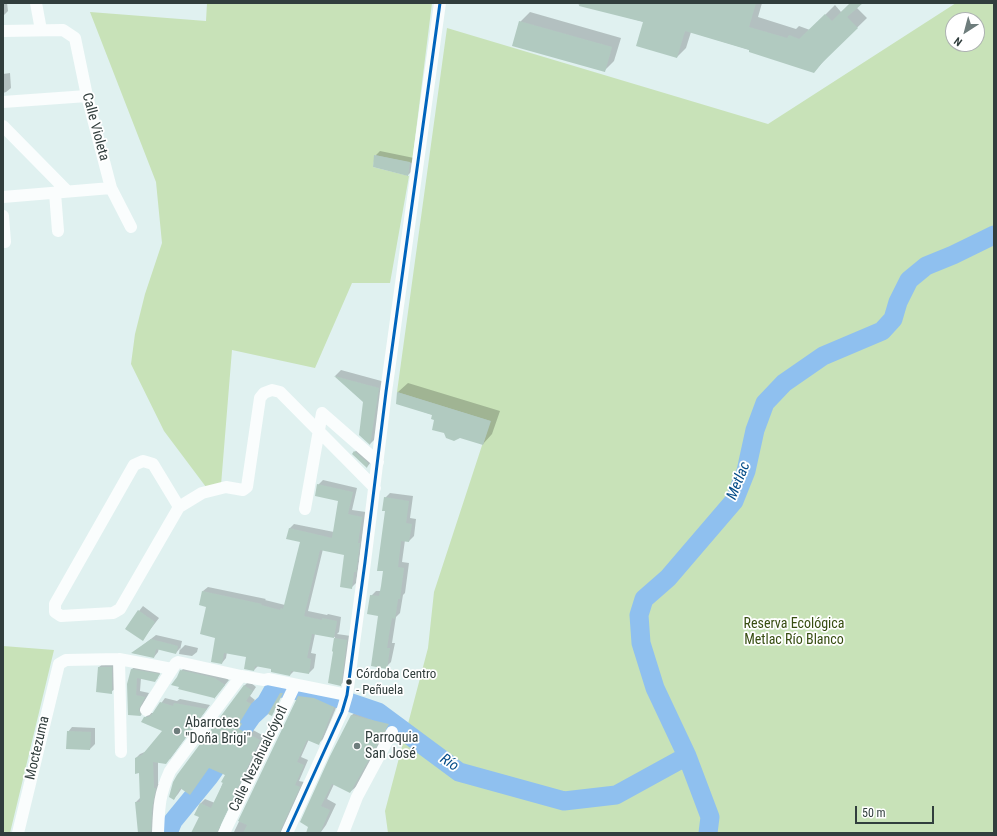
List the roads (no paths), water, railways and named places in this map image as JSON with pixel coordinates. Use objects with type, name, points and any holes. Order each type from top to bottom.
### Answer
[{"type":"street","points":[[3,31],[41,30],[36,3]]},
{"type":"street","points":[[287,833],[342,712],[347,695],[375,488],[386,392],[440,3]]},
{"type":"street","name":"Calle Violeta","points":[[41,30],[63,30],[75,38],[86,96],[112,188],[131,227]]},
{"type":"street","points":[[3,102],[86,96]]},
{"type":"street","points":[[3,126],[61,192],[58,231]]},
{"type":"street","points":[[3,197],[112,188]]},
{"type":"street","points":[[3,216],[5,242]]},
{"type":"street","points":[[179,507],[153,464],[143,461],[134,465],[55,604],[55,612],[61,616],[114,613],[120,609],[179,507],[202,492],[226,487],[243,490],[247,487],[260,398],[264,393],[272,390],[280,392],[375,488]]},
{"type":"street","points":[[306,509],[322,414],[378,462]]},
{"type":"street","points":[[121,752],[119,659],[172,669]]},
{"type":"street","name":"Moctezuma","points":[[18,833],[59,664],[66,660],[119,659]]},
{"type":"street","points":[[146,710],[178,662],[241,676],[264,680],[268,679],[292,690],[347,695]]},
{"type":"street","points":[[158,833],[160,796],[170,771],[241,676]]},
{"type":"street","name":"Calle Nezahualcóyotl","points":[[224,833],[292,690]]},
{"type":"street","points":[[343,833],[357,798],[392,732]]},
{"type":"waterway","name":"Metlac","points":[[708,833],[710,817],[687,756],[655,688],[641,643],[639,615],[644,599],[668,578],[734,501],[746,471],[755,430],[765,403],[784,383],[823,356],[882,331],[893,319],[898,302],[909,280],[926,266],[994,235]]},
{"type":"waterway","name":"Río","points":[[168,833],[173,821],[209,777],[252,716],[266,703],[275,687],[331,696],[378,712],[459,772],[564,801],[616,795],[687,756]]},
{"type":"place","name":"Córdoba Centro - Peñuela","points":[[349,682]]},
{"type":"place","name":"Abarrotes \"Doña Brigi\"","points":[[177,731]]},
{"type":"place","name":"Parroquia San José","points":[[357,746]]},
{"type":"park label","name":"Reserva Ecológica Metlac Río Blanco","points":[[794,632]]}]
